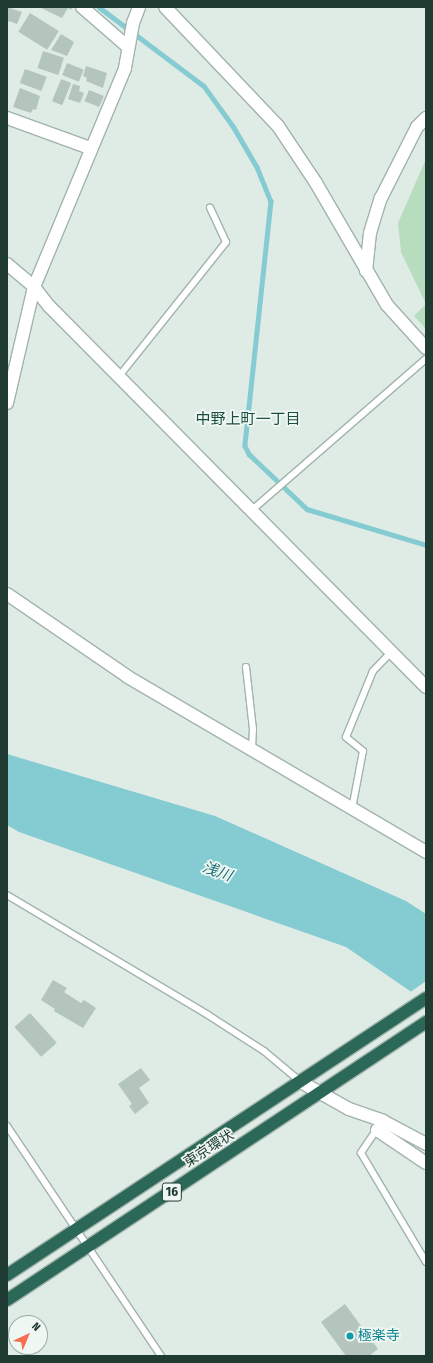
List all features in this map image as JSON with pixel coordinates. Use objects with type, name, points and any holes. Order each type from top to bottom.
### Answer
[{"type":"highway","name":"東京環状","points":[[7,1275],[317,1072],[426,998]]},
{"type":"highway","name":"東京環状","points":[[7,1300],[320,1094],[426,1022]]},
{"type":"street","points":[[82,7],[129,44]]},
{"type":"street","points":[[7,403],[8,389],[34,286],[90,148],[125,68],[133,23],[139,7]]},
{"type":"street","points":[[165,7],[285,136],[316,183],[366,271],[394,315],[426,348]]},
{"type":"street","points":[[7,118],[90,148]]},
{"type":"street","points":[[366,271],[370,233],[381,198],[417,127],[426,118]]},
{"type":"street","points":[[7,264],[34,286],[49,306],[120,374],[426,687]]},
{"type":"street","points":[[7,594],[104,662],[426,852]]},
{"type":"street","points":[[301,1082],[320,1094],[380,1126],[426,1144]]},
{"type":"street","points":[[380,1126],[426,1163]]},
{"type":"lane","points":[[120,374],[226,242],[210,208]]},
{"type":"lane","points":[[252,510],[272,491],[426,359]]},
{"type":"lane","points":[[352,809],[363,751],[346,737],[373,671],[392,651]]},
{"type":"lane","points":[[246,667],[253,729],[252,750]]},
{"type":"lane","points":[[7,896],[214,1019],[264,1051],[301,1082]]},
{"type":"lane","points":[[7,1126],[89,1246],[161,1356]]},
{"type":"lane","points":[[380,1126],[361,1153],[426,1262]]},
{"type":"green space","points":[[426,159],[426,304],[401,252],[398,223]]},
{"type":"green space","points":[[426,304],[426,329],[414,316]]},
{"type":"water","name":"浅川","points":[[7,754],[215,816],[406,901],[426,914],[426,1002],[346,947],[19,832],[7,825]]},
{"type":"pier","points":[[426,981],[426,1004],[409,993]]},
{"type":"building","points":[[7,7],[22,12],[17,24],[9,21],[7,25]]},
{"type":"building","points":[[39,7],[73,7],[71,10],[68,8],[62,18]]},
{"type":"building","points":[[30,13],[59,31],[47,50],[18,32]]},
{"type":"building","points":[[61,34],[74,42],[67,56],[51,50]]},
{"type":"building","points":[[43,51],[64,58],[58,75],[37,68]]},
{"type":"building","points":[[67,63],[84,70],[79,82],[62,75]]},
{"type":"building","points":[[86,66],[107,73],[103,88],[86,81],[87,78],[83,76]]},
{"type":"building","points":[[25,69],[47,77],[41,91],[20,83]]},
{"type":"building","points":[[61,79],[71,83],[62,105],[52,101]]},
{"type":"building","points":[[73,84],[80,86],[79,91],[84,93],[80,103],[68,99]]},
{"type":"building","points":[[20,88],[40,96],[36,110],[33,109],[31,113],[13,107]]},
{"type":"building","points":[[89,90],[104,96],[99,107],[85,101]]},
{"type":"building","points":[[53,980],[67,988],[64,992],[81,1003],[84,1000],[96,1008],[83,1028],[54,1011],[55,1009],[41,1000]]},
{"type":"building","points":[[30,1013],[57,1043],[41,1057],[14,1027]]},
{"type":"building","points":[[141,1068],[150,1080],[139,1088],[149,1103],[135,1114],[129,1106],[132,1104],[118,1084]]},
{"type":"building","name":"極楽寺","points":[[345,1304],[378,1349],[369,1356],[346,1356],[321,1322]]},
{"type":"waterway","points":[[99,7],[204,86],[233,126],[257,167],[271,201],[245,446],[249,454],[307,509],[426,545]]},
{"type":"place","name":"極楽寺","points":[[350,1336]]},
{"type":"district","name":"中野上町一丁目","points":[[248,420]]}]
